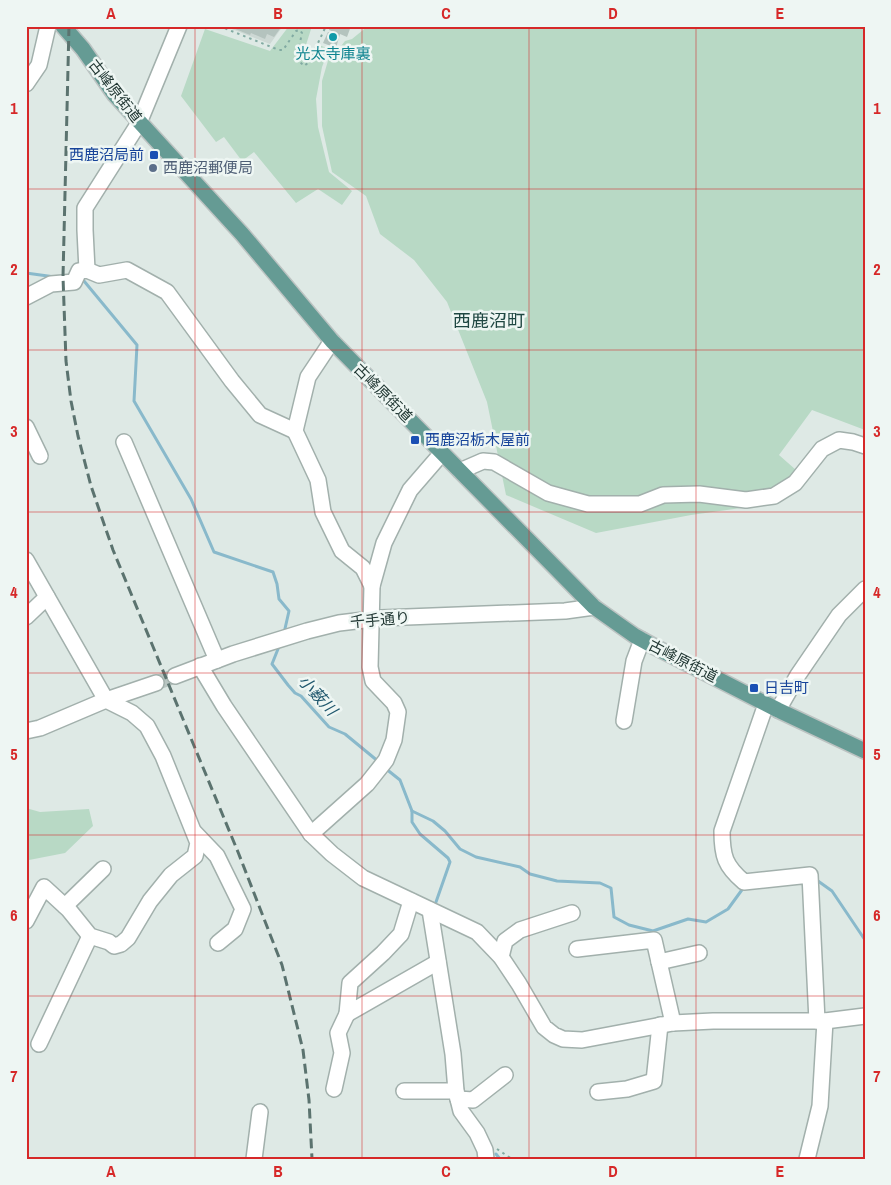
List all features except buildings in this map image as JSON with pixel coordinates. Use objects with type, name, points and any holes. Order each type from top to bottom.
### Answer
[{"type":"main road","name":"古峰原街道","points":[[63,26],[83,49],[115,95],[242,234],[332,341],[594,607],[642,640],[772,707],[865,751]]},
{"type":"street","points":[[26,84],[38,65],[48,26]]},
{"type":"street","points":[[87,270],[85,208],[139,123],[179,26]]},
{"type":"street","points":[[26,297],[50,284],[74,282],[78,270],[87,270],[99,275],[127,270],[167,292],[232,381],[260,415],[295,431]]},
{"type":"street","points":[[332,341],[308,377],[295,431],[318,480],[323,512],[342,551],[363,568],[372,586]]},
{"type":"street","points":[[26,427],[40,456]]},
{"type":"street","points":[[460,471],[483,461],[494,462],[548,493],[588,504],[640,504],[663,495],[699,494],[746,500],[774,496],[795,483],[822,449],[838,440],[865,446]]},
{"type":"street","points":[[124,442],[217,660]]},
{"type":"street","points":[[311,834],[367,784],[386,760],[394,740],[398,712],[394,703],[372,681],[370,666],[370,620],[372,586],[384,543],[410,490],[442,453]]},
{"type":"street","points":[[26,560],[106,700],[132,713],[147,726],[163,756],[198,843],[195,856],[166,881],[150,901],[128,938],[122,944],[114,946],[109,942],[90,936],[65,906],[44,888],[26,921]]},
{"type":"street","points":[[807,1159],[820,1106],[821,1021],[810,875],[744,882],[731,871],[722,850],[722,831],[772,707],[798,675],[839,616],[865,589]]},
{"type":"street","points":[[26,617],[46,597]]},
{"type":"street","points":[[851,602],[865,610]]},
{"type":"street","name":"千手通り","points":[[175,676],[307,630],[339,623],[381,618],[565,611],[594,607]]},
{"type":"street","points":[[624,721],[634,661],[642,640]]},
{"type":"street","points":[[200,666],[224,706],[311,834],[332,854],[363,878],[477,932],[501,957],[520,984],[544,1027],[554,1035],[563,1039],[582,1040],[667,1024],[713,1021],[821,1021],[865,1016]]},
{"type":"street","points":[[26,731],[40,728],[106,700],[156,683]]},
{"type":"street","points":[[193,830],[217,856],[243,909],[235,930],[218,943]]},
{"type":"street","points":[[65,906],[103,869]]},
{"type":"street","points":[[334,1089],[342,1053],[338,1033],[347,1014],[350,983],[401,934],[411,901]]},
{"type":"street","points":[[430,910],[453,1054],[457,1095],[461,1111],[477,1133],[487,1152]]},
{"type":"street","points":[[501,957],[505,941],[520,930],[572,913]]},
{"type":"street","points":[[39,1044],[90,936]]},
{"type":"street","points":[[577,949],[654,940],[659,962],[667,1024],[654,1081],[627,1089],[598,1092]]},
{"type":"street","points":[[659,962],[699,953]]},
{"type":"street","points":[[347,1014],[438,962]]},
{"type":"street","points":[[404,1091],[457,1095],[473,1100],[505,1074]]},
{"type":"street","points":[[254,1159],[260,1112]]},
{"type":"path","points":[[219,26],[247,39],[283,50],[296,31],[300,30],[302,33],[299,47],[299,62],[304,66],[309,62],[326,26]]},
{"type":"path","points":[[487,1152],[499,1149],[512,1159]]},
{"type":"shaded area","points":[[224,26],[283,26],[270,44]]},
{"type":"green space","points":[[289,26],[312,26],[305,48],[305,60],[312,63],[319,45],[329,49],[322,67],[316,99],[318,127],[329,172],[352,191],[342,205],[318,189],[296,203],[254,152],[242,161],[224,137],[216,142],[181,96],[205,29],[270,51]]},
{"type":"green space","points":[[368,26],[865,26],[865,430],[812,410],[779,455],[796,470],[777,503],[691,515],[596,533],[506,495],[487,402],[447,302],[414,260],[380,234],[366,196],[332,172],[322,126],[322,81],[330,54],[338,50],[345,41],[352,39]]},
{"type":"green space","points":[[26,808],[40,812],[89,809],[93,826],[65,853],[29,860],[26,864]]},
{"type":"waterway","points":[[26,273],[55,277]]},
{"type":"waterway","points":[[79,280],[84,281],[137,345],[134,401],[191,499],[214,552],[273,572],[279,599],[289,611],[284,633]]},
{"type":"waterway","name":"小薮川","points":[[280,644],[272,664],[288,685],[295,693],[301,696],[329,727],[345,734],[379,762]]},
{"type":"waterway","points":[[385,768],[400,780],[412,811],[412,822],[420,834],[448,858],[450,862],[436,902]]},
{"type":"waterway","points":[[412,811],[433,821],[445,831],[460,849],[476,857],[520,867],[530,874],[557,881],[600,883],[611,888],[614,917],[629,925],[653,931],[688,919],[706,922],[728,909],[744,887]]},
{"type":"waterway","points":[[814,881],[818,881],[832,891],[865,940]]},
{"type":"waterway","points":[[496,1154],[500,1159]]},
{"type":"tunnel","points":[[156,683],[175,676]]},
{"type":"railway","points":[[69,26],[63,277],[66,361],[78,436],[91,486],[113,550],[238,852],[282,965],[303,1050],[309,1100],[312,1159]]},
{"type":"place","name":"光太寺庫裏","points":[[333,37]]},
{"type":"place","name":"西鹿沼局前","points":[[154,155]]},
{"type":"place","name":"西鹿沼郵便局","points":[[153,168]]},
{"type":"place","name":"西鹿沼栃木屋前","points":[[415,440]]},
{"type":"place","name":"日吉町","points":[[754,688]]},
{"type":"district","name":"西鹿沼町","points":[[489,321]]}]
